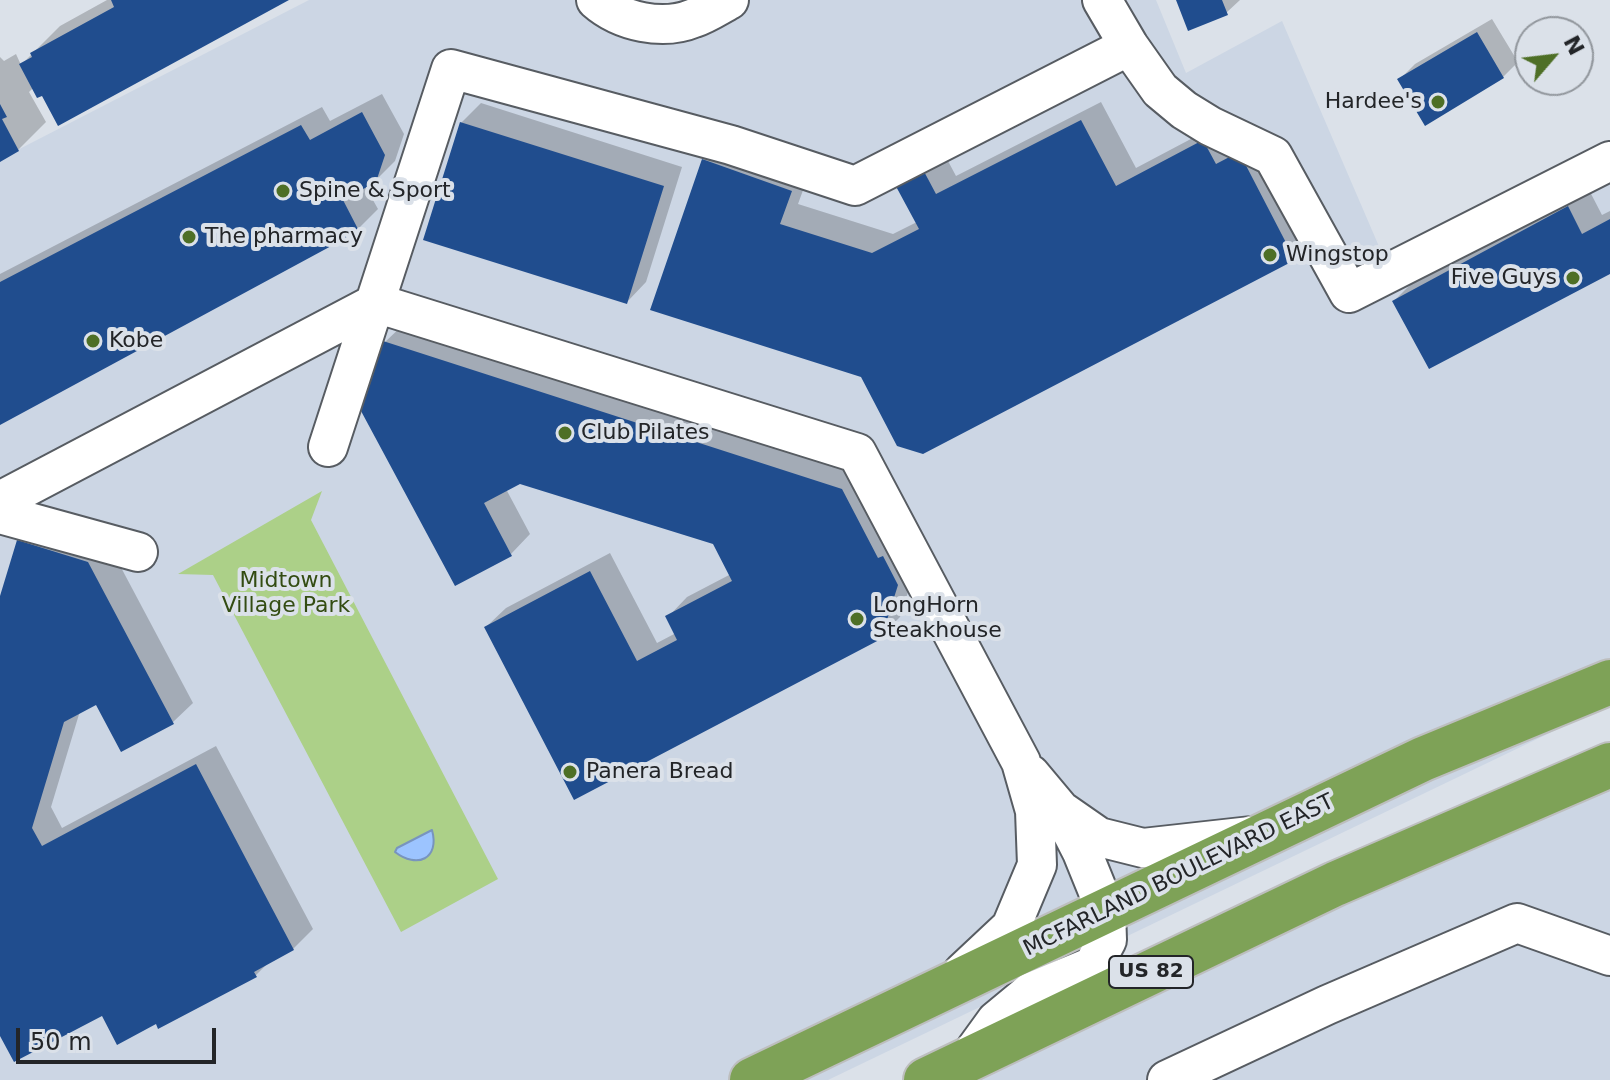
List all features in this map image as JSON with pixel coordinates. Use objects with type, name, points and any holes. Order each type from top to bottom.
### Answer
[{"type":"highway","name":"MCFARLAND BOULEVARD EAST","points":[[752,1080],[1423,759],[1610,682]]},
{"type":"highway","name":"US 82","points":[[926,1080],[1335,884],[1610,765]]},
{"type":"street","points":[[596,0],[636,22],[658,24],[692,20],[729,0]]},
{"type":"street","points":[[1102,0],[1160,90],[1184,110],[1273,156],[1349,293],[1610,161]]},
{"type":"street","points":[[328,447],[451,69],[731,145],[855,186],[1129,46]]},
{"type":"street","points":[[0,501],[376,303],[857,453],[1021,762],[1061,811],[1106,911],[1107,940],[1093,966],[1031,992],[996,1021],[967,1061]]},
{"type":"street","points":[[0,514],[138,552]]},
{"type":"street","points":[[950,986],[1011,927],[1037,865],[1035,811],[1021,762]]},
{"type":"street","points":[[1061,811],[1099,837],[1143,848],[1266,834]]},
{"type":"street","points":[[1167,1080],[1327,1005],[1517,923],[1610,956]]},
{"type":"shaded area","points":[[309,0],[596,0],[636,22],[735,0],[1156,0],[1186,73],[1282,21],[1390,272],[1610,172],[1610,704],[828,1080],[0,1080],[0,159]]},
{"type":"shaded area","points":[[1610,765],[1610,1080],[926,1080]]},
{"type":"green space","name":"Midtown Village Park","points":[[322,491],[311,520],[498,879],[401,932],[213,575],[178,574]]},
{"type":"water","points":[[432,830],[433,848],[425,858],[411,860],[395,852],[397,848]]},
{"type":"building","points":[[111,0],[289,0],[58,126],[42,96],[37,98],[19,64],[32,57],[30,53],[114,7]]},
{"type":"building","points":[[1176,0],[1222,0],[1228,15],[1188,31]]},
{"type":"building","name":"Hardee's","points":[[1477,32],[1504,78],[1425,126],[1397,79]]},
{"type":"building","points":[[0,104],[7,117],[2,119],[19,151],[0,162]]},
{"type":"building","points":[[362,112],[385,155],[376,182],[343,200],[359,231],[0,425],[0,282],[301,125],[310,140]]},
{"type":"building","points":[[1081,120],[1116,186],[1203,140],[1216,164],[1239,152],[1295,260],[923,454],[897,446],[861,377],[650,310],[702,159],[792,191],[780,224],[872,253],[919,229],[892,179],[920,164],[936,194]]},
{"type":"building","points":[[460,122],[664,186],[627,304],[423,240]]},
{"type":"building","points":[[1568,206],[1582,234],[1610,219],[1610,274],[1429,369],[1392,301]]},
{"type":"building","points":[[383,341],[842,489],[878,558],[883,556],[898,585],[881,639],[574,800],[484,627],[590,571],[637,661],[677,640],[665,616],[732,581],[713,544],[520,484],[484,503],[512,556],[455,586],[361,411]]},
{"type":"building","points":[[17,540],[88,562],[174,724],[121,752],[96,705],[64,722],[32,828],[42,846],[196,764],[294,950],[254,972],[257,977],[158,1029],[156,1024],[117,1045],[102,1016],[14,1062],[0,1036],[0,596]]},
{"type":"place","name":"Hardee's","points":[[1438,102]]},
{"type":"place","name":"Spine & Sport","points":[[283,191]]},
{"type":"place","name":"The pharmacy","points":[[189,237]]},
{"type":"place","name":"Wingstop","points":[[1270,255]]},
{"type":"place","name":"Five Guys","points":[[1573,278]]},
{"type":"place","name":"Kobe","points":[[93,341]]},
{"type":"place","name":"Club Pilates","points":[[565,433]]},
{"type":"place","name":"LongHorn Steakhouse","points":[[857,619]]},
{"type":"place","name":"Panera Bread","points":[[570,772]]}]
